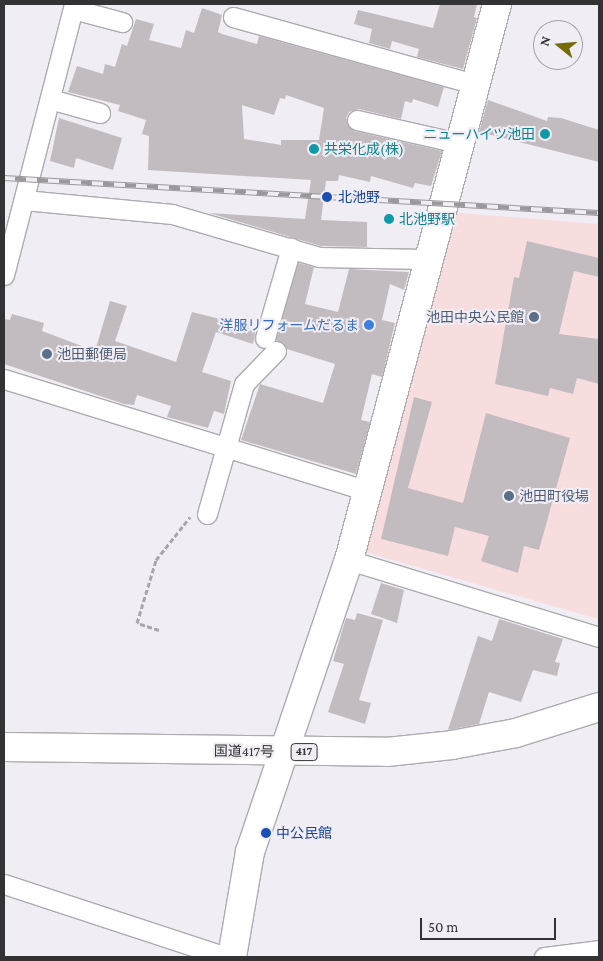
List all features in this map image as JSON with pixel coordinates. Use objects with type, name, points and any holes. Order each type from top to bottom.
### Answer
[{"type":"main road","points":[[232,957],[250,852],[287,752],[349,560],[369,491],[427,259],[497,4]]},
{"type":"main road","name":"国道417号","points":[[4,747],[387,752],[452,746],[516,733],[599,708]]},
{"type":"street","points":[[4,275],[73,6],[122,22]]},
{"type":"street","points":[[233,17],[474,84]]},
{"type":"street","points":[[50,99],[100,113]]},
{"type":"street","points":[[357,120],[458,143]]},
{"type":"street","points":[[24,200],[172,214],[320,257],[427,259]]},
{"type":"street","points":[[208,509],[244,384],[270,344],[290,248]]},
{"type":"street","points":[[4,379],[369,491]]},
{"type":"street","points":[[349,560],[599,637]]},
{"type":"street","points":[[4,884],[223,957]]},
{"type":"street","points":[[544,957],[599,950]]},
{"type":"path","points":[[159,630],[137,624],[156,560],[201,504],[208,509]]},
{"type":"shaded area","points":[[447,212],[599,224],[598,619],[365,552]]},
{"type":"building","points":[[440,4],[477,4],[474,17],[477,18],[463,69],[417,57],[419,49],[392,41],[390,49],[369,43],[372,29],[354,24],[358,10],[433,28]]},
{"type":"building","points":[[202,8],[222,15],[218,32],[222,34],[257,44],[259,36],[444,87],[438,107],[413,99],[412,103],[405,101],[401,119],[359,109],[349,112],[346,118],[354,131],[442,151],[431,186],[415,183],[413,188],[371,176],[370,182],[339,175],[338,181],[326,181],[321,220],[367,222],[367,247],[321,246],[209,213],[305,219],[311,180],[148,170],[149,136],[142,134],[146,120],[118,111],[120,105],[68,92],[77,66],[103,74],[105,64],[115,67],[122,44],[127,46],[136,19],[154,24],[149,40],[181,48],[186,30],[194,33]],"holes":[[[286,95],[324,108],[319,140],[281,140],[281,145],[244,139],[242,105],[274,115],[280,98],[285,99]]]},
{"type":"building","points":[[488,100],[547,121],[548,117],[561,118],[599,130],[599,162],[479,132]]},
{"type":"building","points":[[59,118],[122,138],[113,170],[76,158],[74,168],[50,161]]},
{"type":"building","name":"池田中央公民館","points":[[527,241],[599,258],[599,277],[574,271],[559,334],[599,339],[599,384],[577,378],[573,394],[550,388],[548,396],[495,384],[514,277],[519,278]]},
{"type":"building","points":[[298,263],[314,267],[305,304],[338,312],[349,269],[409,272],[404,290],[390,284],[382,320],[395,323],[382,377],[372,374],[361,420],[370,422],[356,474],[241,440],[260,384],[323,403],[335,364],[287,349],[276,340]]},
{"type":"building","points":[[110,301],[127,306],[115,341],[176,362],[192,312],[256,328],[253,344],[216,332],[202,372],[231,381],[224,414],[214,411],[208,428],[167,417],[171,406],[137,395],[134,405],[124,404],[4,364],[4,319],[10,320],[12,314],[44,323],[42,331],[95,351]]},
{"type":"building","name":"池田町役場","points":[[414,397],[432,402],[408,488],[463,503],[486,413],[570,438],[539,550],[524,546],[518,573],[481,561],[489,536],[455,527],[448,556],[381,539]]},
{"type":"building","points":[[381,583],[404,590],[397,623],[371,614]]},
{"type":"building","points":[[357,613],[383,620],[359,700],[371,703],[365,724],[328,712],[344,664],[333,661],[346,618],[355,620]]},
{"type":"building","points":[[499,619],[563,639],[555,662],[560,663],[557,676],[533,670],[521,702],[489,692],[479,724],[448,730],[478,636],[492,641]]},
{"type":"railway","points":[[4,178],[599,213]]},
{"type":"place","name":"ニューハイツ池田","points":[[545,134]]},
{"type":"place","name":"共栄化成(株)","points":[[314,149]]},
{"type":"place","name":"北池野","points":[[327,197]]},
{"type":"place","name":"北池野駅","points":[[389,219]]},
{"type":"place","name":"池田中央公民館","points":[[534,317]]},
{"type":"place","name":"洋服リフォームだるま","points":[[369,325]]},
{"type":"place","name":"池田郵便局","points":[[47,354]]},
{"type":"place","name":"池田町役場","points":[[509,496]]},
{"type":"place","name":"中公民館","points":[[266,833]]}]
